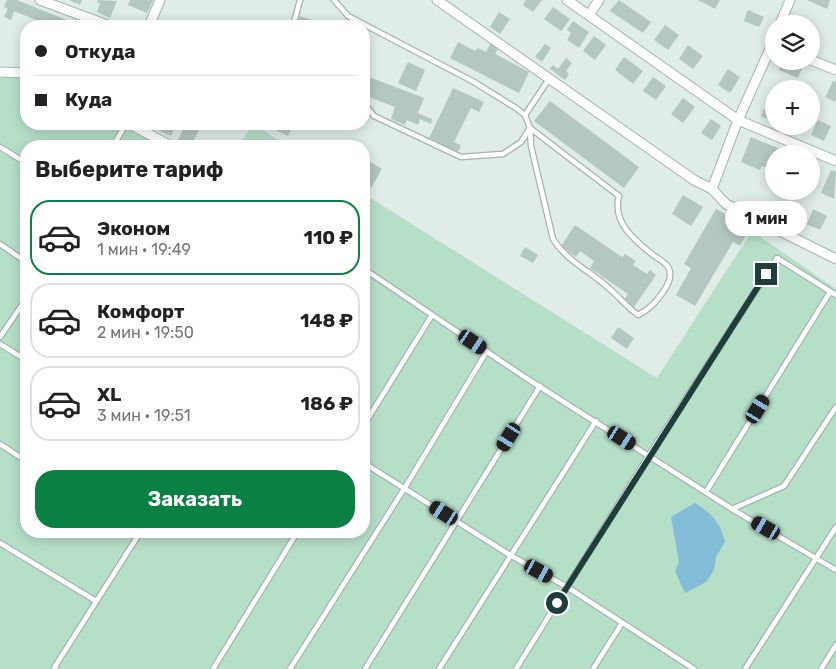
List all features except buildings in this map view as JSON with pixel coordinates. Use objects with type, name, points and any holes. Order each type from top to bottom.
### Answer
[{"type":"street","points":[[40,0],[94,20]]},
{"type":"street","points":[[152,20],[160,0]]},
{"type":"street","points":[[437,0],[550,77],[694,180],[712,189],[726,204],[836,259]]},
{"type":"street","points":[[567,0],[738,120],[836,161]]},
{"type":"street","points":[[589,15],[599,0]]},
{"type":"street","points":[[784,15],[790,0]]},
{"type":"street","points":[[712,189],[738,120],[765,61]]},
{"type":"street","points":[[820,64],[836,70]]},
{"type":"street","points":[[0,72],[20,73]]},
{"type":"street","points":[[141,130],[160,140]]},
{"type":"lane","points":[[295,20],[300,0]]},
{"type":"lane","points":[[334,0],[348,16],[356,20]]},
{"type":"lane","points":[[370,28],[474,82],[525,115],[530,128],[532,146],[553,239],[560,249],[612,291],[627,307],[638,315],[652,308],[667,286],[670,275],[668,266],[639,244],[619,221],[616,207],[618,196],[530,128]]},
{"type":"lane","points":[[525,115],[550,77]]},
{"type":"lane","points":[[370,110],[374,116],[461,157],[504,154],[520,142],[530,128]]},
{"type":"lane","points":[[0,147],[20,159]]},
{"type":"lane","points":[[0,244],[20,258]]},
{"type":"lane","points":[[516,669],[649,455],[776,258],[836,295]]},
{"type":"lane","points":[[370,272],[487,352],[732,509],[836,570]]},
{"type":"lane","points":[[706,492],[830,292]]},
{"type":"lane","points":[[0,337],[20,308]]},
{"type":"lane","points":[[370,415],[432,315]]},
{"type":"lane","points":[[0,344],[20,356]]},
{"type":"lane","points":[[290,669],[487,352]]},
{"type":"lane","points":[[365,669],[540,386]]},
{"type":"lane","points":[[732,509],[784,486],[836,407]]},
{"type":"lane","points":[[439,669],[596,421]]},
{"type":"lane","points":[[0,444],[20,457]]},
{"type":"lane","points":[[370,467],[510,555],[567,586],[694,669]]},
{"type":"lane","points":[[745,669],[836,527]]},
{"type":"lane","points":[[56,669],[54,668],[136,538]]},
{"type":"lane","points":[[213,669],[294,538]]},
{"type":"lane","points":[[0,542],[96,601]]},
{"type":"lane","points":[[593,669],[622,622]]},
{"type":"lane","points":[[821,669],[836,646]]},
{"type":"green space","points":[[20,77],[20,130],[141,130],[157,140],[20,140],[20,538],[370,538],[370,198],[657,378],[752,231],[836,289],[836,669],[0,669],[0,78]]},
{"type":"green space","points":[[249,130],[263,130],[278,140],[243,140]]},
{"type":"water","points":[[695,503],[706,511],[718,524],[725,542],[716,557],[714,570],[706,582],[685,593],[675,571],[679,562],[671,517]]},
{"type":"route","points":[[557,603],[649,455],[766,274]]}]
